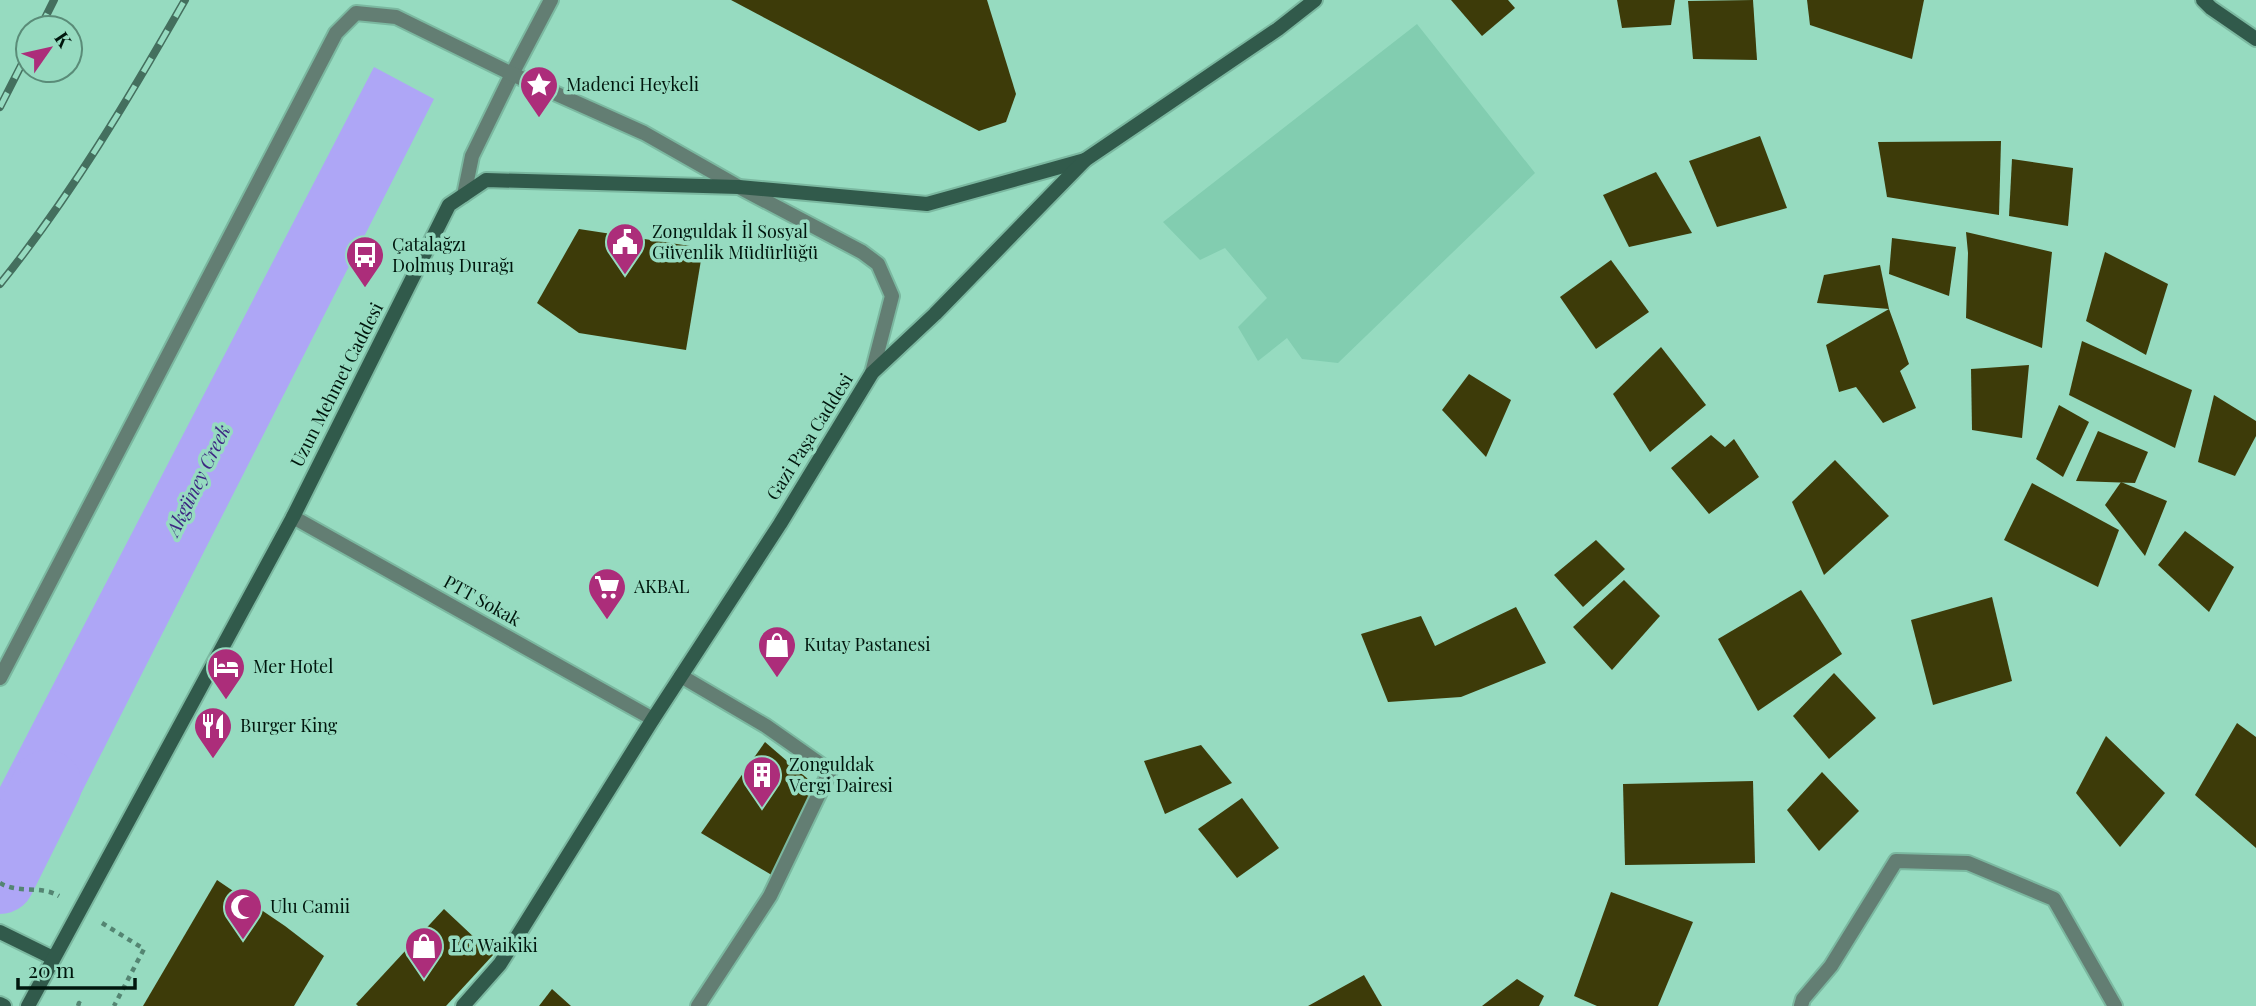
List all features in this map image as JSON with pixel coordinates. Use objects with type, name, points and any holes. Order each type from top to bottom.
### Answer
[{"type":"main road","name":"Gazi Paşa Caddesi","points":[[463,1006],[500,964],[872,373],[944,305],[1085,160],[1278,29],[1314,0]]},
{"type":"main road","points":[[2203,0],[2256,39]]},
{"type":"main road","name":"Uzun Mehmet Caddesi","points":[[28,1006],[293,517],[449,205],[486,180],[739,187],[927,204],[1085,160]]},
{"type":"main road","points":[[0,932],[53,958]]},
{"type":"street","points":[[464,195],[472,156],[551,0]]},
{"type":"street","points":[[0,678],[336,33],[356,13],[396,17],[644,134],[862,252],[878,264],[892,296],[872,373]]},
{"type":"street","name":"PTT Sokak","points":[[293,517],[653,719]]},
{"type":"street","points":[[681,676],[766,726],[830,771],[770,896],[698,1006]]},
{"type":"street","points":[[1801,1006],[1803,999],[1831,966],[1896,861],[1968,863],[2054,899],[2115,1006]]},
{"type":"path","points":[[0,883],[7,887]]},
{"type":"shaded area","points":[[1417,24],[1535,173],[1338,363],[1302,359],[1287,338],[1258,361],[1238,327],[1267,298],[1225,248],[1200,260],[1163,222]]},
{"type":"water","points":[[374,67],[434,99],[34,886],[0,868],[0,787]]},
{"type":"building","points":[[731,0],[987,0],[1016,94],[1006,122],[979,131]]},
{"type":"building","points":[[1451,0],[1508,0],[1515,8],[1482,36]]},
{"type":"building","points":[[1617,0],[1675,0],[1671,25],[1622,28]]},
{"type":"building","points":[[1753,0],[1757,60],[1693,59],[1688,1]]},
{"type":"building","points":[[1807,0],[1924,0],[1912,59],[1810,25]]},
{"type":"building","points":[[1760,136],[1787,208],[1717,227],[1689,161]]},
{"type":"building","points":[[2001,141],[1999,215],[1887,197],[1878,142]]},
{"type":"building","points":[[2012,159],[2073,168],[2068,226],[2009,216]]},
{"type":"building","points":[[1656,172],[1692,233],[1629,247],[1603,195]]},
{"type":"building","name":"Zonguldak İl Sosyal Güvenlik Müdürlüğü","points":[[579,229],[703,248],[686,350],[579,333],[537,303]]},
{"type":"building","points":[[1966,232],[2052,252],[2042,348],[1966,318]]},
{"type":"building","points":[[1892,238],[1956,247],[1949,296],[1889,274]]},
{"type":"building","points":[[2105,252],[2168,284],[2146,355],[2086,321]]},
{"type":"building","points":[[1611,260],[1649,312],[1596,349],[1560,297]]},
{"type":"building","points":[[1880,265],[1889,309],[1817,303],[1824,275]]},
{"type":"building","points":[[1889,309],[1909,364],[1900,371],[1916,408],[1883,423],[1856,387],[1839,392],[1826,345]]},
{"type":"building","points":[[2082,341],[2192,390],[2175,448],[2069,395]]},
{"type":"building","points":[[1661,347],[1706,405],[1650,452],[1613,394]]},
{"type":"building","points":[[2029,365],[2022,438],[1972,430],[1971,369]]},
{"type":"building","points":[[1469,374],[1511,400],[1486,457],[1442,410]]},
{"type":"building","points":[[2214,395],[2256,421],[2256,436],[2235,476],[2198,462]]},
{"type":"building","points":[[2059,405],[2089,422],[2063,477],[2036,459]]},
{"type":"building","points":[[2098,431],[2148,452],[2135,483],[2076,481]]},
{"type":"building","points":[[1711,435],[1725,447],[1734,439],[1759,477],[1709,514],[1671,468]]},
{"type":"building","points":[[1835,460],[1889,516],[1824,575],[1792,502]]},
{"type":"building","points":[[2121,482],[2167,501],[2145,556],[2105,505]]},
{"type":"building","points":[[2032,483],[2119,530],[2098,587],[2004,540]]},
{"type":"building","points":[[2185,531],[2234,567],[2209,612],[2158,565]]},
{"type":"building","points":[[1596,540],[1625,569],[1583,607],[1554,575]]},
{"type":"building","points":[[1624,580],[1660,616],[1612,670],[1573,627]]},
{"type":"building","points":[[1801,590],[1842,654],[1758,711],[1718,639]]},
{"type":"building","points":[[1992,597],[2012,681],[1933,705],[1911,620]]},
{"type":"building","points":[[1516,607],[1546,663],[1461,697],[1388,702],[1361,634],[1421,616],[1435,646]]},
{"type":"building","points":[[1834,673],[1876,718],[1829,759],[1793,716]]},
{"type":"building","points":[[2237,723],[2256,737],[2256,848],[2195,795]]},
{"type":"building","points":[[2106,736],[2165,793],[2120,847],[2076,793]]},
{"type":"building","name":"Zonguldak Vergi Dairesi","points":[[765,742],[816,786],[775,877],[701,833]]},
{"type":"building","points":[[1201,745],[1232,783],[1165,814],[1144,761]]},
{"type":"building","points":[[1822,772],[1859,811],[1819,851],[1787,810]]},
{"type":"building","points":[[1753,781],[1755,863],[1625,865],[1623,784]]},
{"type":"building","points":[[1242,798],[1279,848],[1237,878],[1198,829]]},
{"type":"building","name":"Ulu Camii","points":[[217,880],[324,956],[294,1006],[143,1006]]},
{"type":"building","points":[[1611,892],[1693,922],[1658,1006],[1597,1006],[1574,996]]},
{"type":"building","points":[[444,909],[493,955],[446,1006],[358,1006],[356,1004]]},
{"type":"building","points":[[1364,975],[1382,1006],[1308,1006]]},
{"type":"building","points":[[1517,979],[1544,996],[1539,1006],[1482,1006]]},
{"type":"building","points":[[552,989],[571,1006],[539,1006]]},
{"type":"waterway","name":"Akgüney Creek","points":[[0,879],[47,785]]},
{"type":"railway","points":[[47,14],[54,0]]},
{"type":"railway","points":[[0,284],[75,181],[121,110],[185,0]]},
{"type":"railway","points":[[0,107],[14,80]]},
{"type":"place","name":"Madenci Heykeli","points":[[539,119]]},
{"type":"place","name":"Zonguldak İl Sosyal Güvenlik Müdürlüğü","points":[[625,276]]},
{"type":"place","name":"Çatalağzı Dolmuş Durağı","points":[[365,289]]},
{"type":"place","name":"AKBAL","points":[[607,621]]},
{"type":"place","name":"Kutay Pastanesi","points":[[777,679]]},
{"type":"place","name":"Mer Hotel","points":[[226,701]]},
{"type":"place","name":"Burger King","points":[[213,760]]},
{"type":"place","name":"Zonguldak Vergi Dairesi","points":[[762,809]]},
{"type":"place","name":"Ulu Camii","points":[[243,941]]},
{"type":"place","name":"LC Waikiki","points":[[424,980]]}]
